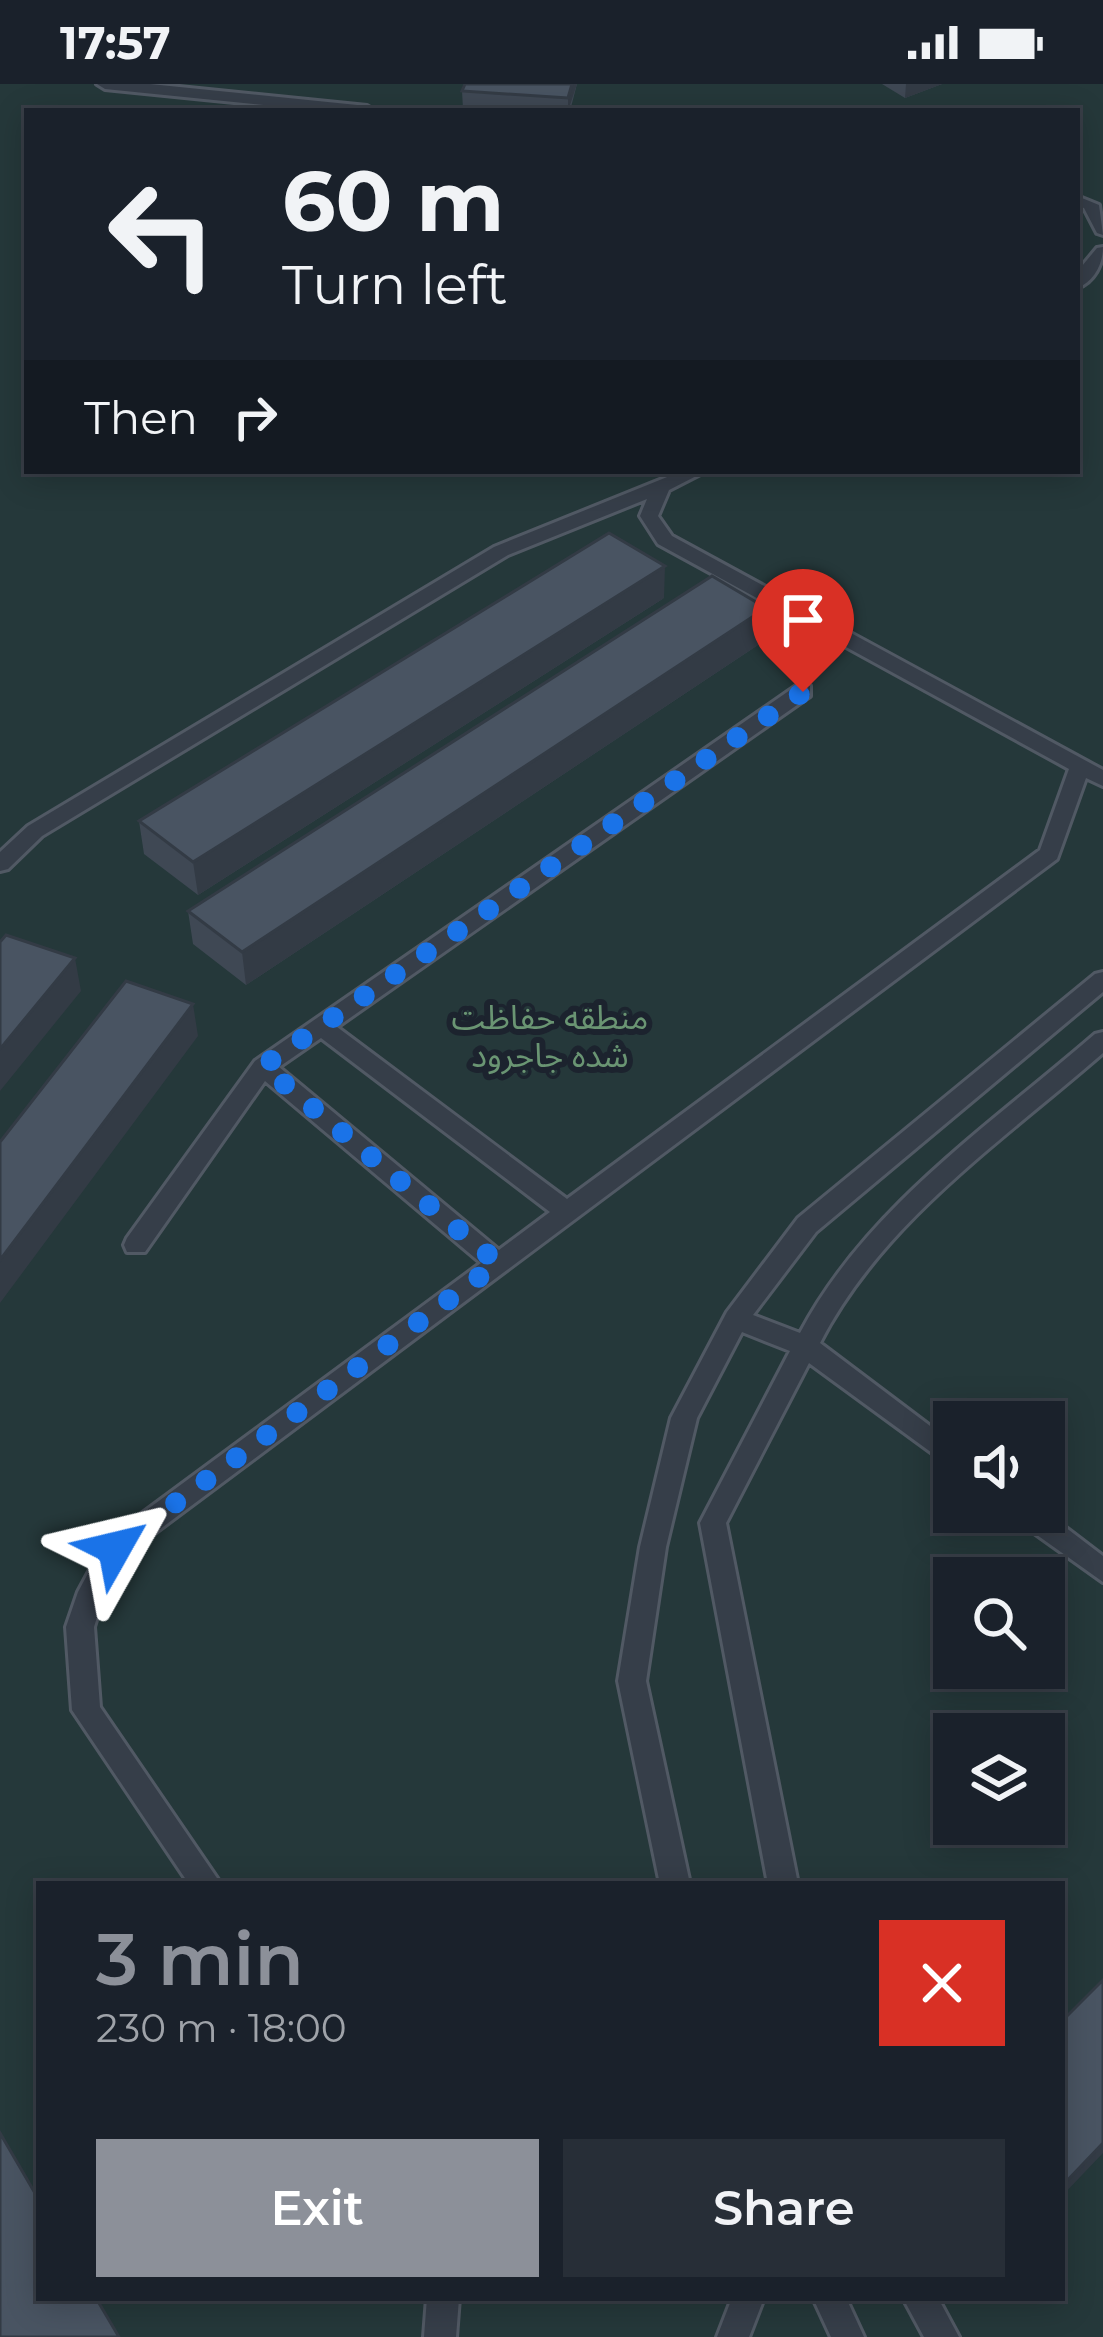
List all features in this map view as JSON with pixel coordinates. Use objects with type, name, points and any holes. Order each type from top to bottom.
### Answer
[{"type":"lane","points":[[105,84],[338,108]]},
{"type":"lane","points":[[1080,201],[1091,205],[1103,230]]},
{"type":"lane","points":[[1080,279],[1103,252]]},
{"type":"lane","points":[[0,864],[35,831],[501,551],[690,474]]},
{"type":"lane","points":[[661,487],[649,516],[665,540],[1103,779]]},
{"type":"lane","points":[[136,1245],[263,1066],[803,692]]},
{"type":"lane","points":[[204,1881],[86,1710],[80,1627],[91,1592],[115,1548],[1048,854],[1080,766]]},
{"type":"lane","points":[[674,1881],[632,1681],[653,1547],[684,1418],[736,1319],[807,1225],[1103,980]]},
{"type":"lane","points":[[321,1026],[567,1212]]},
{"type":"lane","points":[[782,1881],[712,1523],[829,1301],[889,1225],[1103,1040]]},
{"type":"lane","points":[[263,1066],[498,1263]]},
{"type":"lane","points":[[736,1319],[806,1346],[933,1442]]},
{"type":"lane","points":[[1053,1533],[1103,1571]]},
{"type":"lane","points":[[440,2337],[442,2301]]},
{"type":"lane","points":[[733,2337],[747,2301]]},
{"type":"lane","points":[[831,2301],[848,2337]]},
{"type":"lane","points":[[921,2301],[943,2337]]},
{"type":"green space","name":"منطقه حفاظت شده جاجرود","points":[[0,84],[1103,84],[1103,2337],[0,2337]]},
{"type":"building","points":[[465,84],[572,84],[568,98],[462,91]]},
{"type":"building","points":[[609,533],[665,566],[193,862],[139,821]]},
{"type":"building","points":[[712,576],[766,608],[242,952],[188,911]]},
{"type":"building","points":[[6,935],[75,958],[0,1049],[0,942]]},
{"type":"building","points":[[126,981],[193,1004],[0,1260],[0,1142]]},
{"type":"building","points":[[1103,1980],[1103,2143],[1065,2183],[1065,2018]]},
{"type":"building","points":[[0,2133],[36,2195],[36,2301],[98,2301],[119,2337],[0,2337]]},
{"type":"route","points":[[115,1548],[498,1263],[263,1066],[803,692]]}]
